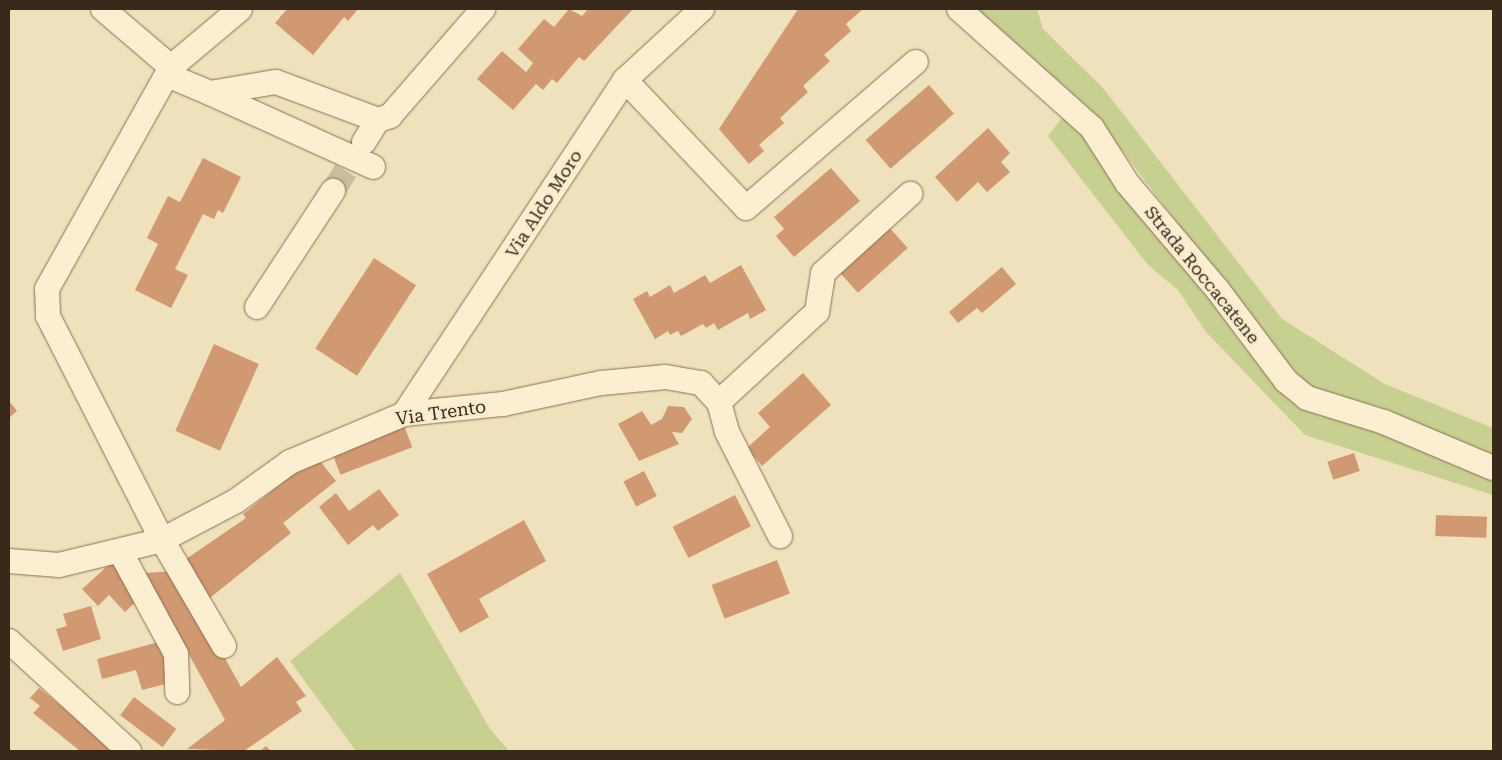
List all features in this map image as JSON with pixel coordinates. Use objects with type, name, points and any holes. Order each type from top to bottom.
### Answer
[{"type":"street","points":[[103,9],[169,71],[210,93],[374,166]]},
{"type":"street","points":[[224,646],[162,540],[48,316],[47,288],[169,71],[240,9]]},
{"type":"street","points":[[210,93],[276,82],[378,120],[390,116],[483,9]]},
{"type":"street","name":"Via Aldo Moro","points":[[404,414],[625,80],[702,9]]},
{"type":"street","name":"Strada Roccacatene","points":[[959,9],[1092,128],[1127,183],[1217,289],[1286,381],[1307,398],[1384,422],[1493,468]]},
{"type":"street","points":[[625,80],[746,208],[916,62]]},
{"type":"street","points":[[364,142],[378,120]]},
{"type":"street","points":[[258,307],[332,191]]},
{"type":"street","points":[[719,402],[817,312],[823,272],[910,194]]},
{"type":"street","name":"Via Trento","points":[[9,561],[60,565],[121,553],[162,540],[236,501],[290,462],[404,414],[503,404],[601,383],[666,378],[701,383],[719,402],[727,432],[780,536]]},
{"type":"street","points":[[121,553],[176,654],[177,692]]},
{"type":"street","points":[[9,641],[129,751]]},
{"type":"green space","points":[[976,9],[1037,9],[1043,29],[1103,88],[1282,319],[1385,384],[1493,428],[1493,461],[1313,392],[1257,328],[1101,123]]},
{"type":"green space","points":[[1066,113],[1280,384],[1493,476],[1493,495],[1305,435],[1206,332],[1178,290],[1148,265],[1048,136]]},
{"type":"green space","points":[[400,573],[490,729],[509,751],[356,751],[290,661]]},
{"type":"building","points":[[287,9],[358,9],[348,21],[344,17],[313,55],[275,23]]},
{"type":"building","points":[[569,9],[582,16],[588,9],[633,9],[584,61],[579,57],[557,83],[552,79],[543,90],[536,84],[513,110],[477,79],[502,51],[526,72],[533,63],[518,49],[544,19],[554,27]]},
{"type":"building","points":[[798,9],[863,9],[846,24],[851,31],[824,55],[830,61],[803,86],[808,92],[780,118],[784,123],[759,145],[764,151],[749,164],[719,129]]},
{"type":"building","points":[[929,85],[954,114],[891,169],[866,140]]},
{"type":"building","points":[[988,128],[1010,153],[1001,162],[1010,172],[987,192],[978,182],[957,202],[935,177]]},
{"type":"building","points":[[203,158],[241,177],[223,213],[218,210],[214,219],[203,214],[175,269],[188,275],[171,308],[135,290],[158,244],[147,238],[168,196],[180,202]]},
{"type":"building","points":[[831,168],[860,201],[794,257],[776,236],[784,229],[774,217]]},
{"type":"building","points":[[887,225],[908,248],[858,293],[837,270]]},
{"type":"building","points":[[374,258],[416,285],[357,376],[315,349]]},
{"type":"building","points":[[741,265],[766,310],[750,319],[748,313],[718,330],[714,323],[706,328],[703,324],[681,336],[678,331],[670,335],[668,331],[655,339],[633,299],[647,291],[650,297],[670,285],[674,293],[705,275],[710,283]]},
{"type":"building","points":[[1002,267],[1016,284],[982,313],[977,308],[958,323],[949,312]]},
{"type":"building","points":[[214,344],[259,364],[220,451],[175,431]]},
{"type":"building","points":[[803,373],[831,405],[762,466],[747,448],[770,427],[758,413]]},
{"type":"building","points":[[9,401],[17,411],[9,418]]},
{"type":"building","points":[[668,406],[684,407],[692,419],[682,433],[672,432],[679,444],[639,461],[618,424],[642,411],[651,425],[662,419]]},
{"type":"building","points":[[403,423],[412,447],[340,475],[331,451]]},
{"type":"building","points":[[1354,453],[1360,471],[1333,480],[1327,462]]},
{"type":"building","points":[[316,456],[336,481],[283,523],[291,533],[206,601],[186,559],[246,518],[243,514]]},
{"type":"building","points":[[644,471],[657,496],[636,506],[624,481]]},
{"type":"building","points":[[379,489],[399,515],[378,531],[373,525],[348,545],[319,507],[336,493],[349,511]]},
{"type":"building","points":[[735,495],[751,526],[689,558],[673,527]]},
{"type":"building","points":[[1436,515],[1487,517],[1486,538],[1435,536]]},
{"type":"building","points":[[524,520],[546,561],[479,599],[489,617],[460,633],[427,574]]},
{"type":"building","points":[[777,560],[790,594],[725,619],[712,585]]},
{"type":"building","points":[[112,562],[143,595],[125,612],[109,595],[98,606],[82,589]]},
{"type":"building","points":[[176,571],[241,687],[277,657],[306,696],[296,702],[302,711],[244,751],[187,749],[225,720],[144,573]]},
{"type":"building","points":[[91,606],[101,639],[63,651],[56,629],[67,626],[63,614]]},
{"type":"building","points":[[162,641],[173,682],[142,690],[136,670],[102,679],[97,659]]},
{"type":"building","points":[[39,688],[116,751],[80,751],[33,713],[40,706],[30,698]]},
{"type":"building","points":[[134,697],[176,729],[162,747],[120,715]]},
{"type":"building","points":[[266,746],[271,751],[260,751]]},
{"type":"tunnel","points":[[333,191],[364,142]]}]
